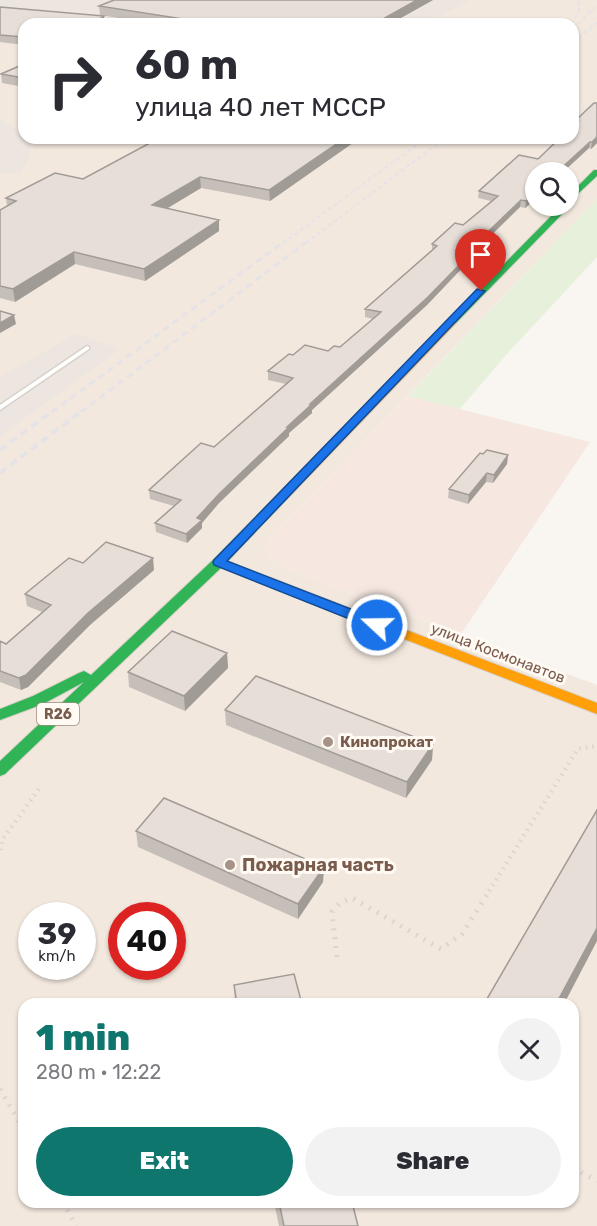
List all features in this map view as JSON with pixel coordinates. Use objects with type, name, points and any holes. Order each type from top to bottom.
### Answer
[{"type":"main road","points":[[579,190],[597,172]]},
{"type":"main road","name":"R26","points":[[0,770],[219,562],[555,216]]},
{"type":"main road","name":"улица Космонавтов","points":[[219,562],[597,709]]},
{"type":"main road","name":"R26","points":[[0,715],[38,700],[116,659]]},
{"type":"lane","points":[[0,408],[87,348]]},
{"type":"path","points":[[337,957],[332,912],[341,902],[352,898],[441,949],[462,934],[578,749],[597,746]]},
{"type":"path","points":[[0,850],[2,840],[39,789]]},
{"type":"path","points":[[0,1089],[18,1120]]},
{"type":"path","points":[[579,1171],[597,1181]]},
{"type":"path","points":[[66,1208],[76,1226]]},
{"type":"shaded area","points":[[0,0],[597,0],[597,199],[262,547],[278,566],[597,685],[597,1226],[0,1226]]},
{"type":"shaded area","points":[[0,0],[470,0],[436,18],[73,18],[36,12],[0,15]]},
{"type":"shaded area","points":[[0,119],[18,130],[18,144],[30,144],[30,155],[21,173],[0,173]]},
{"type":"shaded area","points":[[76,334],[120,349],[0,436],[0,377]]},
{"type":"shaded area","points":[[408,396],[590,442],[461,634],[278,566],[262,547]]},
{"type":"green space","points":[[597,199],[597,257],[506,355],[460,409],[408,396]]},
{"type":"building","points":[[114,0],[417,0],[385,18],[176,18],[99,6]]},
{"type":"building","points":[[0,7],[104,16],[101,18],[18,18],[18,36],[0,35]]},
{"type":"building","points":[[18,67],[18,77],[1,74]]},
{"type":"building","points":[[594,103],[597,103],[597,137],[568,162],[525,162],[525,201],[521,200],[463,256],[467,257],[428,297],[310,404],[312,404],[197,518],[202,520],[186,534],[155,523],[181,500],[149,490],[201,443],[214,447],[293,378],[268,371],[289,354],[293,355],[305,345],[328,351],[334,346],[340,347],[381,312],[365,309],[437,246],[432,244],[455,223],[463,225],[498,196],[479,191],[519,155],[538,159],[554,144],[579,144],[579,117]]},
{"type":"building","points":[[148,144],[336,144],[269,190],[200,177],[152,205],[219,220],[144,269],[74,252],[13,289],[0,286],[0,210],[16,201],[6,198],[55,173],[83,179]]},
{"type":"building","points":[[0,311],[14,315],[0,323]]},
{"type":"building","points":[[487,450],[508,455],[494,475],[487,473],[469,495],[449,489],[480,453],[483,454]]},
{"type":"building","points":[[106,542],[153,558],[88,613],[26,675],[19,678],[0,671],[0,641],[6,644],[51,605],[25,594],[69,558],[83,563]]},
{"type":"building","points":[[172,631],[227,653],[184,696],[128,672]]},
{"type":"building","name":"Кинопрокат","points":[[256,676],[433,744],[407,782],[225,710]]},
{"type":"building","name":"Пожарная часть","points":[[164,798],[324,867],[298,904],[136,831]]},
{"type":"building","points":[[597,810],[597,928],[559,998],[487,998]]},
{"type":"building","points":[[294,974],[300,998],[236,998],[234,985]]},
{"type":"building","points":[[280,1208],[354,1208],[358,1226],[284,1226]]},
{"type":"railway","points":[[574,18],[579,10],[579,0]]},
{"type":"railway","points":[[579,23],[597,5]]},
{"type":"railway","points":[[579,37],[597,23]]},
{"type":"railway","points":[[283,243],[418,144]]},
{"type":"railway","points":[[306,243],[437,144]]},
{"type":"railway","points":[[52,412],[285,241]]},
{"type":"railway","points":[[81,412],[308,241]]},
{"type":"railway","points":[[0,450],[54,410]]},
{"type":"railway","points":[[0,473],[83,410]]},
{"type":"traffic: fast","points":[[579,190],[597,172]]},
{"type":"traffic: fast","points":[[453,321],[555,216]]},
{"type":"traffic: fast","points":[[0,770],[219,562],[283,496]]},
{"type":"traffic: fast","points":[[0,715],[38,700],[84,676]]},
{"type":"traffic: slow","points":[[283,496],[453,321]]},
{"type":"traffic: slow","points":[[219,562],[597,709]]},
{"type":"place","name":"Кинопрокат","points":[[328,742]]},
{"type":"place","name":"Пожарная часть","points":[[230,865]]},
{"type":"route","points":[[377,625],[219,562],[481,291]]}]
